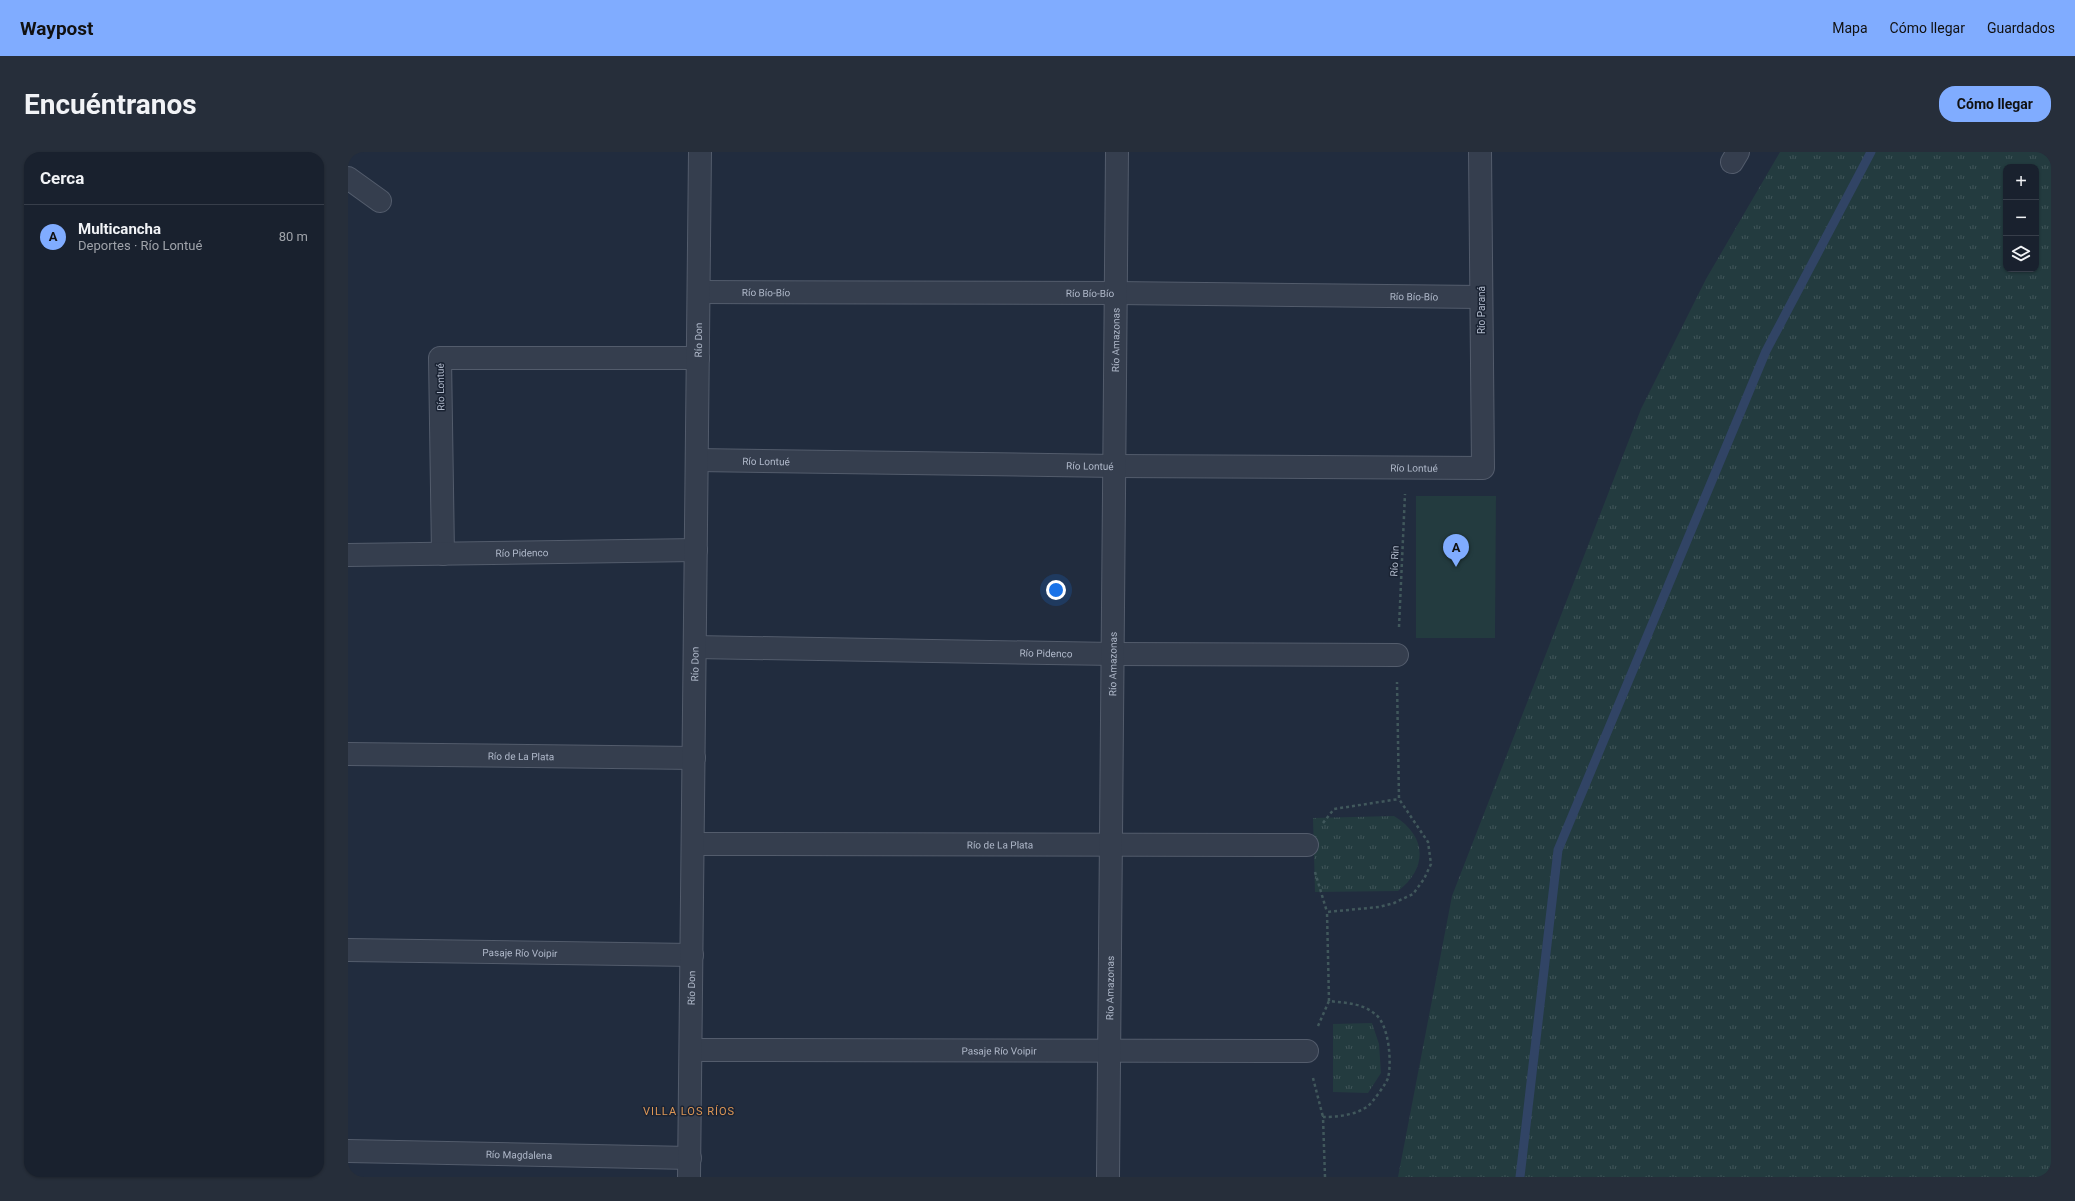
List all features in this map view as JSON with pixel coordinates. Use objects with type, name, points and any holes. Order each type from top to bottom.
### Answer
[{"type":"street","name":"Río Don","points":[[690,1168],[700,152]]},
{"type":"street","name":"Río Amazonas","points":[[1108,1177],[1117,152]]},
{"type":"street","name":"Río Paraná","points":[[1480,152],[1482,468]]},
{"type":"street","points":[[348,178],[380,201]]},
{"type":"street","name":"Río Bío-Bío","points":[[699,292],[1116,292],[1481,297]]},
{"type":"street","name":"Río Lontué","points":[[443,554],[440,358],[698,358]]},
{"type":"street","name":"Río Lontué","points":[[697,460],[1114,466],[1482,468]]},
{"type":"street","name":"Río Pidenco","points":[[348,555],[696,550]]},
{"type":"street","name":"Río Pidenco","points":[[695,647],[1113,654],[1397,655]]},
{"type":"street","name":"Río de La Plata","points":[[348,754],[694,758]]},
{"type":"street","name":"Río de La Plata","points":[[693,844],[1307,845]]},
{"type":"street","name":"Pasaje Río Voipir","points":[[348,950],[692,955]]},
{"type":"street","name":"Pasaje Río Voipir","points":[[691,1050],[1306,1050]]},
{"type":"street","name":"Río Magdalena","points":[[348,1151],[690,1168]]},
{"type":"path","name":"Río Rin","points":[[1399,799],[1397,655],[1407,468]]},
{"type":"path","points":[[1325,1177],[1323,1117],[1347,1115],[1369,1106],[1388,1078],[1389,1046],[1386,1033],[1377,1014],[1362,1005],[1329,1002],[1326,912],[1307,845],[1334,809],[1399,799],[1428,842],[1431,864],[1424,880],[1413,894],[1394,903],[1379,907],[1326,912]]},
{"type":"green space","points":[[1780,152],[2051,152],[2051,1177],[1398,1177],[1452,896],[1641,409],[1706,279]]},
{"type":"green space","points":[[1416,496],[1496,496],[1495,638],[1416,638]]},
{"type":"green space","points":[[1394,816],[1405,824],[1413,833],[1418,842],[1420,852],[1419,862],[1415,872],[1408,882],[1398,891],[1315,892],[1313,818]]},
{"type":"green space","points":[[1372,1023],[1379,1044],[1381,1073],[1368,1093],[1333,1092],[1333,1024]]},
{"type":"waterway","points":[[1520,1177],[1558,850],[1766,351],[1871,152]]},
{"type":"place","name":"Multicancha","points":[[1456,567]]},
{"type":"district","name":"VILLA LOS RÍOS","points":[[689,1111]]}]
